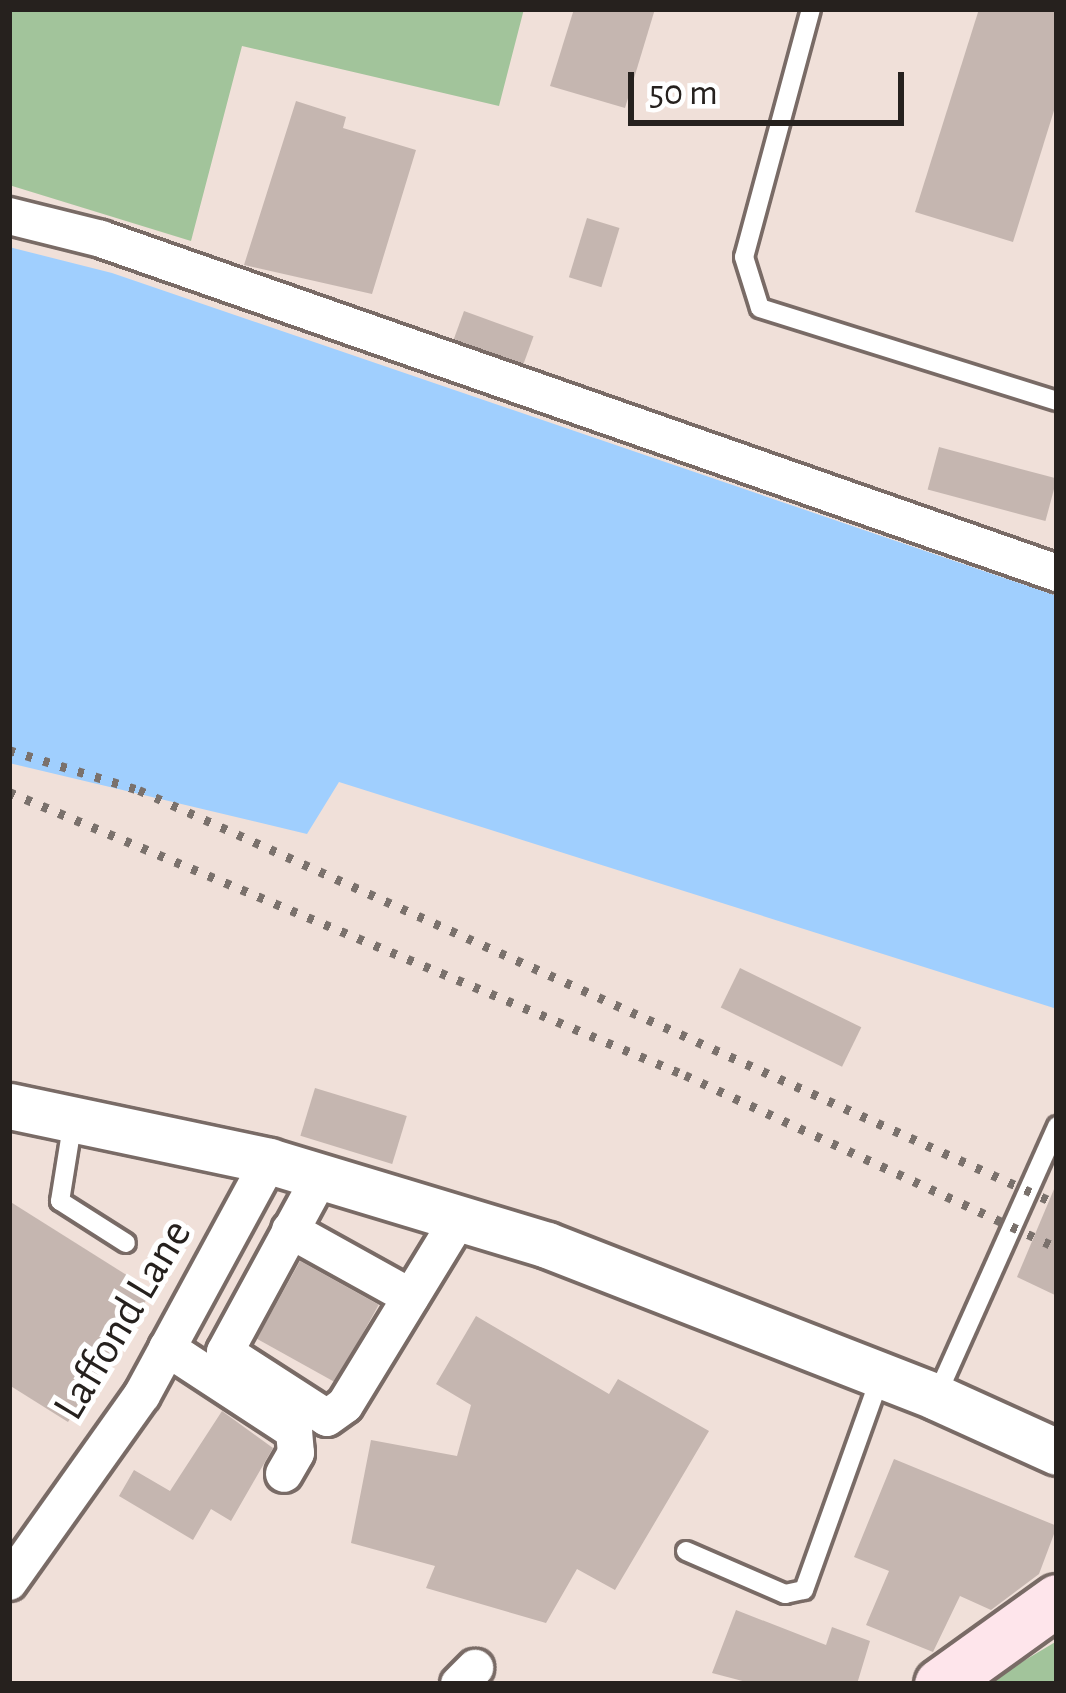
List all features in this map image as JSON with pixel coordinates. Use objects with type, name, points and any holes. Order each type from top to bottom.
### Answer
[{"type":"main road","points":[[940,1684],[1057,1600]]},
{"type":"street","points":[[9,216],[101,238],[1057,573]]},
{"type":"street","points":[[9,1106],[269,1161],[459,1219],[936,1396],[1057,1452]]},
{"type":"street","name":"Laffond Lane","points":[[9,1582],[167,1348],[269,1161]]},
{"type":"street","points":[[320,1177],[225,1352],[327,1418],[345,1406],[459,1219]]},
{"type":"street","points":[[290,1230],[410,1298]]},
{"type":"street","points":[[167,1348],[294,1431],[296,1453],[284,1474]]},
{"type":"lane","points":[[811,9],[744,257],[760,308],[1057,401]]},
{"type":"lane","points":[[73,1120],[60,1201],[127,1244]]},
{"type":"lane","points":[[936,1396],[1057,1126]]},
{"type":"lane","points":[[686,1551],[784,1594],[804,1590],[881,1375]]},
{"type":"green space","points":[[9,9],[524,9],[499,106],[242,46],[191,241],[9,185]]},
{"type":"green space","points":[[1057,1641],[1057,1684],[986,1684],[992,1680]]},
{"type":"water","points":[[9,247],[112,273],[1057,596],[1057,1009],[339,782],[307,834],[9,763]]},
{"type":"building","points":[[574,9],[655,9],[625,108],[550,86]]},
{"type":"building","points":[[979,9],[1057,9],[1057,101],[1013,242],[915,212]]},
{"type":"building","points":[[296,101],[346,117],[343,128],[416,150],[372,294],[244,265]]},
{"type":"building","points":[[587,218],[620,228],[601,287],[569,277]]},
{"type":"building","points":[[464,311],[534,336],[523,365],[454,339]]},
{"type":"building","points":[[939,447],[1057,479],[1045,521],[928,490]]},
{"type":"building","points":[[740,968],[861,1027],[842,1067],[721,1008]]},
{"type":"building","points":[[315,1088],[407,1116],[392,1164],[300,1136]]},
{"type":"building","points":[[1057,1182],[1057,1296],[1017,1277]]},
{"type":"building","points":[[9,1201],[152,1291],[68,1422],[9,1385]]},
{"type":"building","points":[[300,1261],[379,1305],[336,1382],[257,1339]]},
{"type":"building","points":[[476,1316],[609,1394],[618,1379],[709,1431],[615,1590],[577,1569],[546,1623],[426,1588],[435,1566],[351,1543],[371,1440],[457,1456],[471,1405],[436,1384]]},
{"type":"building","points":[[222,1411],[273,1448],[231,1521],[211,1509],[193,1540],[119,1496],[134,1470],[170,1491]]},
{"type":"building","points":[[894,1459],[1057,1526],[1039,1574],[991,1610],[960,1596],[933,1652],[866,1625],[889,1571],[854,1557]]},
{"type":"building","points":[[736,1610],[826,1645],[832,1627],[870,1641],[857,1684],[754,1684],[712,1673]]},
{"type":"railway","points":[[9,750],[139,790],[1057,1204]]},
{"type":"railway","points":[[9,792],[685,1075],[1057,1248]]}]
